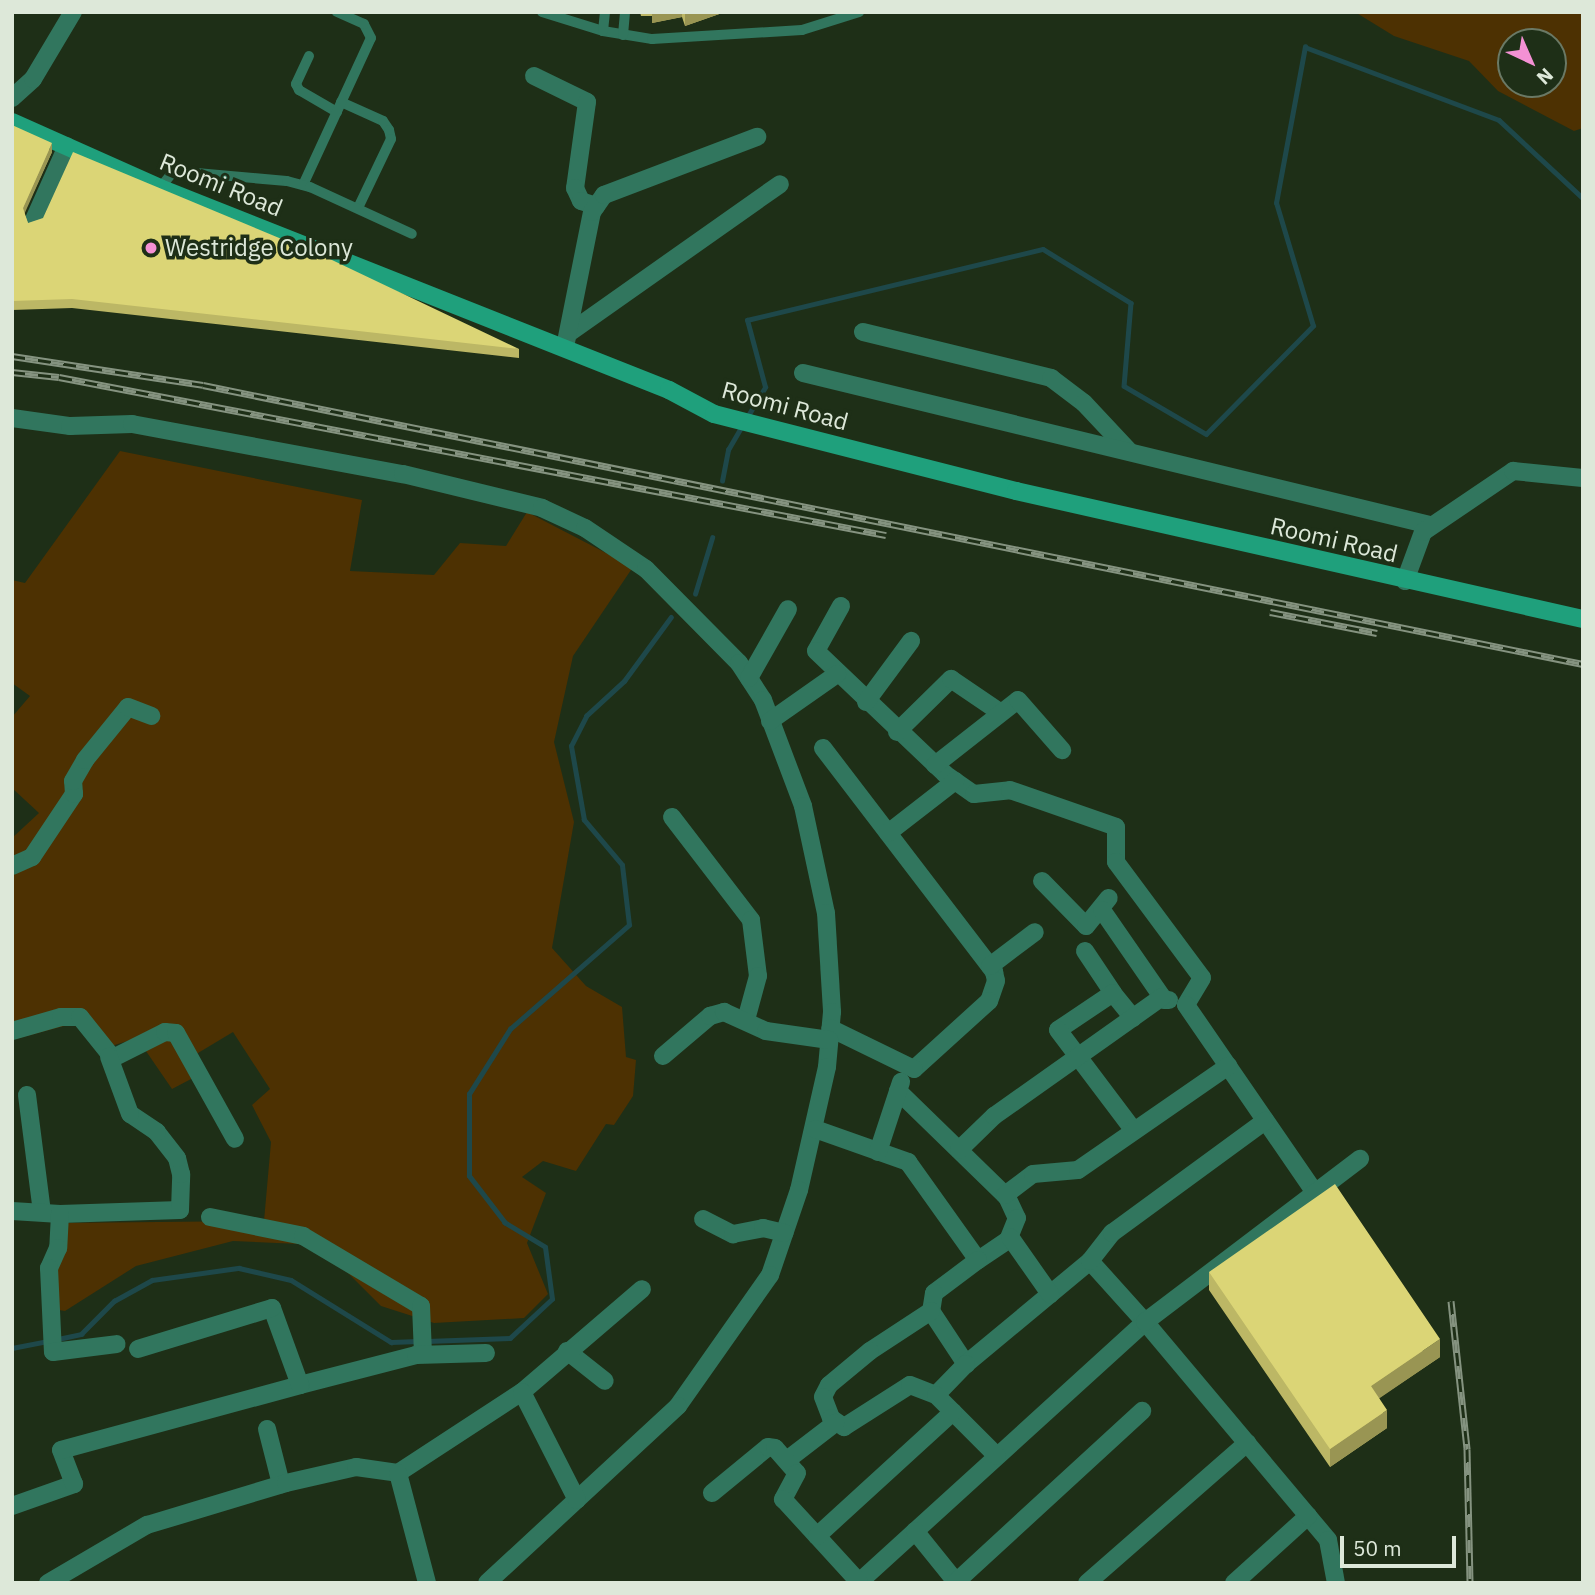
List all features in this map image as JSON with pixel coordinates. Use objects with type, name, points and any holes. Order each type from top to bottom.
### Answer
[{"type":"street","points":[[12,97],[33,79],[73,12]]},
{"type":"street","points":[[534,76],[587,102],[575,188],[581,201],[596,206]]},
{"type":"street","name":"Roomi Road","points":[[12,122],[160,188],[567,340],[744,422],[1016,491],[1405,581],[1583,619]]},
{"type":"street","points":[[567,340],[596,206],[623,184],[757,137]]},
{"type":"street","points":[[33,222],[67,146]]},
{"type":"street","points":[[567,340],[780,184]]},
{"type":"street","points":[[863,332],[1051,378],[1084,403],[1130,452]]},
{"type":"street","points":[[803,373],[1430,525]]},
{"type":"street","points":[[12,418],[70,426],[132,424],[403,474],[542,508],[585,528],[646,569],[700,620],[749,678],[770,721],[803,806],[826,913],[830,1034],[815,1129],[784,1233],[769,1275],[748,1312],[678,1406],[487,1583]]},
{"type":"street","points":[[1405,581],[1423,532],[1430,525],[1479,498],[1513,471],[1583,478]]},
{"type":"street","points":[[841,606],[816,651],[897,732],[935,765],[974,794],[1010,790],[1116,827],[1116,862],[1202,978],[1186,999],[1186,1006],[1315,1193]]},
{"type":"street","points":[[749,678],[788,610]]},
{"type":"street","points":[[866,702],[911,641]]},
{"type":"street","points":[[770,721],[837,674]]},
{"type":"street","points":[[897,732],[951,678],[998,711]]},
{"type":"street","points":[[935,765],[998,711],[1018,700],[1062,750]]},
{"type":"street","points":[[12,866],[32,857],[74,794],[74,781],[85,760],[128,707],[151,716]]},
{"type":"street","points":[[663,1056],[710,1016],[724,1012],[766,1031],[830,1034],[906,1069],[923,1064],[989,1001],[996,981],[990,966],[823,748]]},
{"type":"street","points":[[888,833],[955,781]]},
{"type":"street","points":[[672,817],[751,920],[758,976],[746,1020]]},
{"type":"street","points":[[1042,881],[1086,926],[1105,904],[1162,997]]},
{"type":"street","points":[[990,966],[1035,932]]},
{"type":"street","points":[[1085,951],[1133,1018]]},
{"type":"street","points":[[1113,993],[1058,1030],[1134,1132]]},
{"type":"street","points":[[959,1150],[993,1116],[1162,997],[1186,999]]},
{"type":"street","points":[[12,1031],[61,1017],[80,1017],[109,1057],[130,1114],[157,1132],[177,1158],[181,1174],[180,1210],[51,1213],[12,1211]]},
{"type":"street","points":[[109,1057],[165,1032],[176,1033],[236,1139]]},
{"type":"street","points":[[1005,1195],[1033,1174],[1078,1170],[1228,1066]]},
{"type":"street","points":[[878,1152],[906,1069]]},
{"type":"street","points":[[898,1091],[1005,1195],[1017,1218],[1010,1237],[934,1293],[931,1311],[966,1364]]},
{"type":"street","points":[[26,1095],[58,1248],[49,1268],[51,1346],[57,1353],[117,1344]]},
{"type":"street","points":[[936,1395],[966,1364],[1090,1261],[1112,1233],[1265,1121]]},
{"type":"street","points":[[815,1129],[908,1162],[978,1260]]},
{"type":"street","points":[[712,1493],[768,1447],[775,1448],[797,1473],[783,1499],[859,1582],[1145,1322],[1360,1159]]},
{"type":"street","points":[[210,1217],[303,1236],[421,1306],[423,1353]]},
{"type":"street","points":[[704,1219],[733,1234],[763,1228],[784,1233]]},
{"type":"street","points":[[1010,1237],[1050,1294]]},
{"type":"street","points":[[1090,1261],[1145,1322],[1328,1540],[1336,1583]]},
{"type":"street","points":[[48,1583],[147,1525],[281,1484],[356,1468],[398,1473],[522,1392],[642,1289]]},
{"type":"street","points":[[138,1349],[272,1308],[300,1385]]},
{"type":"street","points":[[931,1311],[829,1384],[822,1397],[835,1423],[844,1427],[856,1422],[909,1385],[936,1395],[997,1456]]},
{"type":"street","points":[[567,1351],[605,1381]]},
{"type":"street","points":[[12,1506],[74,1484],[61,1450],[423,1353],[486,1353]]},
{"type":"street","points":[[522,1392],[577,1500]]},
{"type":"street","points":[[915,1531],[957,1582],[1142,1410]]},
{"type":"street","points":[[817,1536],[953,1412]]},
{"type":"street","points":[[787,1460],[835,1423]]},
{"type":"street","points":[[267,1429],[281,1484]]},
{"type":"street","points":[[1087,1583],[1247,1443]]},
{"type":"street","points":[[398,1473],[427,1583]]},
{"type":"street","points":[[1234,1583],[1308,1516]]},
{"type":"lane","points":[[303,185],[371,38],[364,23],[337,12]]},
{"type":"lane","points":[[542,12],[623,35],[691,38],[802,30],[859,12]]},
{"type":"lane","points":[[603,31],[605,12]]},
{"type":"lane","points":[[623,35],[625,12]]},
{"type":"lane","points":[[309,56],[296,84],[299,90],[383,121],[389,130],[391,139],[358,208]]},
{"type":"lane","points":[[160,188],[174,171],[303,185],[412,234]]},
{"type":"shaded area","points":[[1355,12],[1583,12],[1583,128],[1574,131],[1511,98],[1567,98],[1567,28],[1497,28],[1497,90],[1469,61],[1394,36]]},
{"type":"shaded area","points":[[120,451],[362,500],[350,571],[434,575],[460,543],[506,546],[527,512],[633,567],[573,656],[554,742],[574,822],[552,948],[586,986],[622,1007],[626,1057],[636,1060],[633,1096],[614,1125],[606,1124],[576,1171],[543,1161],[522,1177],[546,1193],[527,1243],[548,1294],[524,1318],[434,1323],[381,1306],[344,1269],[300,1244],[233,1241],[136,1266],[65,1311],[46,1308],[60,1223],[264,1221],[271,1142],[252,1105],[270,1089],[233,1032],[193,1056],[193,1078],[172,1089],[137,1038],[105,1048],[79,1022],[12,1040],[12,838],[39,813],[12,788],[12,717],[30,696],[12,683],[12,580],[25,583]]},
{"type":"building","name":"Westridge Colony","points":[[12,125],[52,143],[23,208],[28,223],[43,218],[73,152],[332,260],[519,349],[72,299],[12,301]]},
{"type":"building","points":[[1335,1184],[1440,1339],[1371,1386],[1387,1410],[1330,1449],[1209,1272]]},
{"type":"waterway","points":[[746,419],[765,387],[747,320],[1043,249],[1131,303],[1124,386],[1206,434],[1313,326],[1276,203],[1305,47],[1499,120],[1583,198]]},
{"type":"waterway","points":[[722,481],[728,450],[742,426]]},
{"type":"waterway","points":[[695,594],[712,538]]},
{"type":"waterway","points":[[427,1341],[510,1338],[552,1299],[545,1247],[505,1223],[469,1176],[469,1094],[510,1029],[629,925],[622,865],[584,820],[571,746],[586,716],[624,681],[671,617]]},
{"type":"waterway","points":[[58,1339],[81,1334],[114,1301],[152,1280],[239,1268],[291,1280],[391,1342],[418,1341]]},
{"type":"waterway","points":[[12,1348],[49,1341]]},
{"type":"railway","points":[[12,356],[203,385],[1583,664]]},
{"type":"railway","points":[[12,372],[59,377],[886,535]]},
{"type":"railway","points":[[1270,612],[1377,633]]},
{"type":"railway","points":[[1451,1301],[1467,1449],[1470,1583]]},
{"type":"place","name":"Westridge Colony","points":[[151,248]]}]
